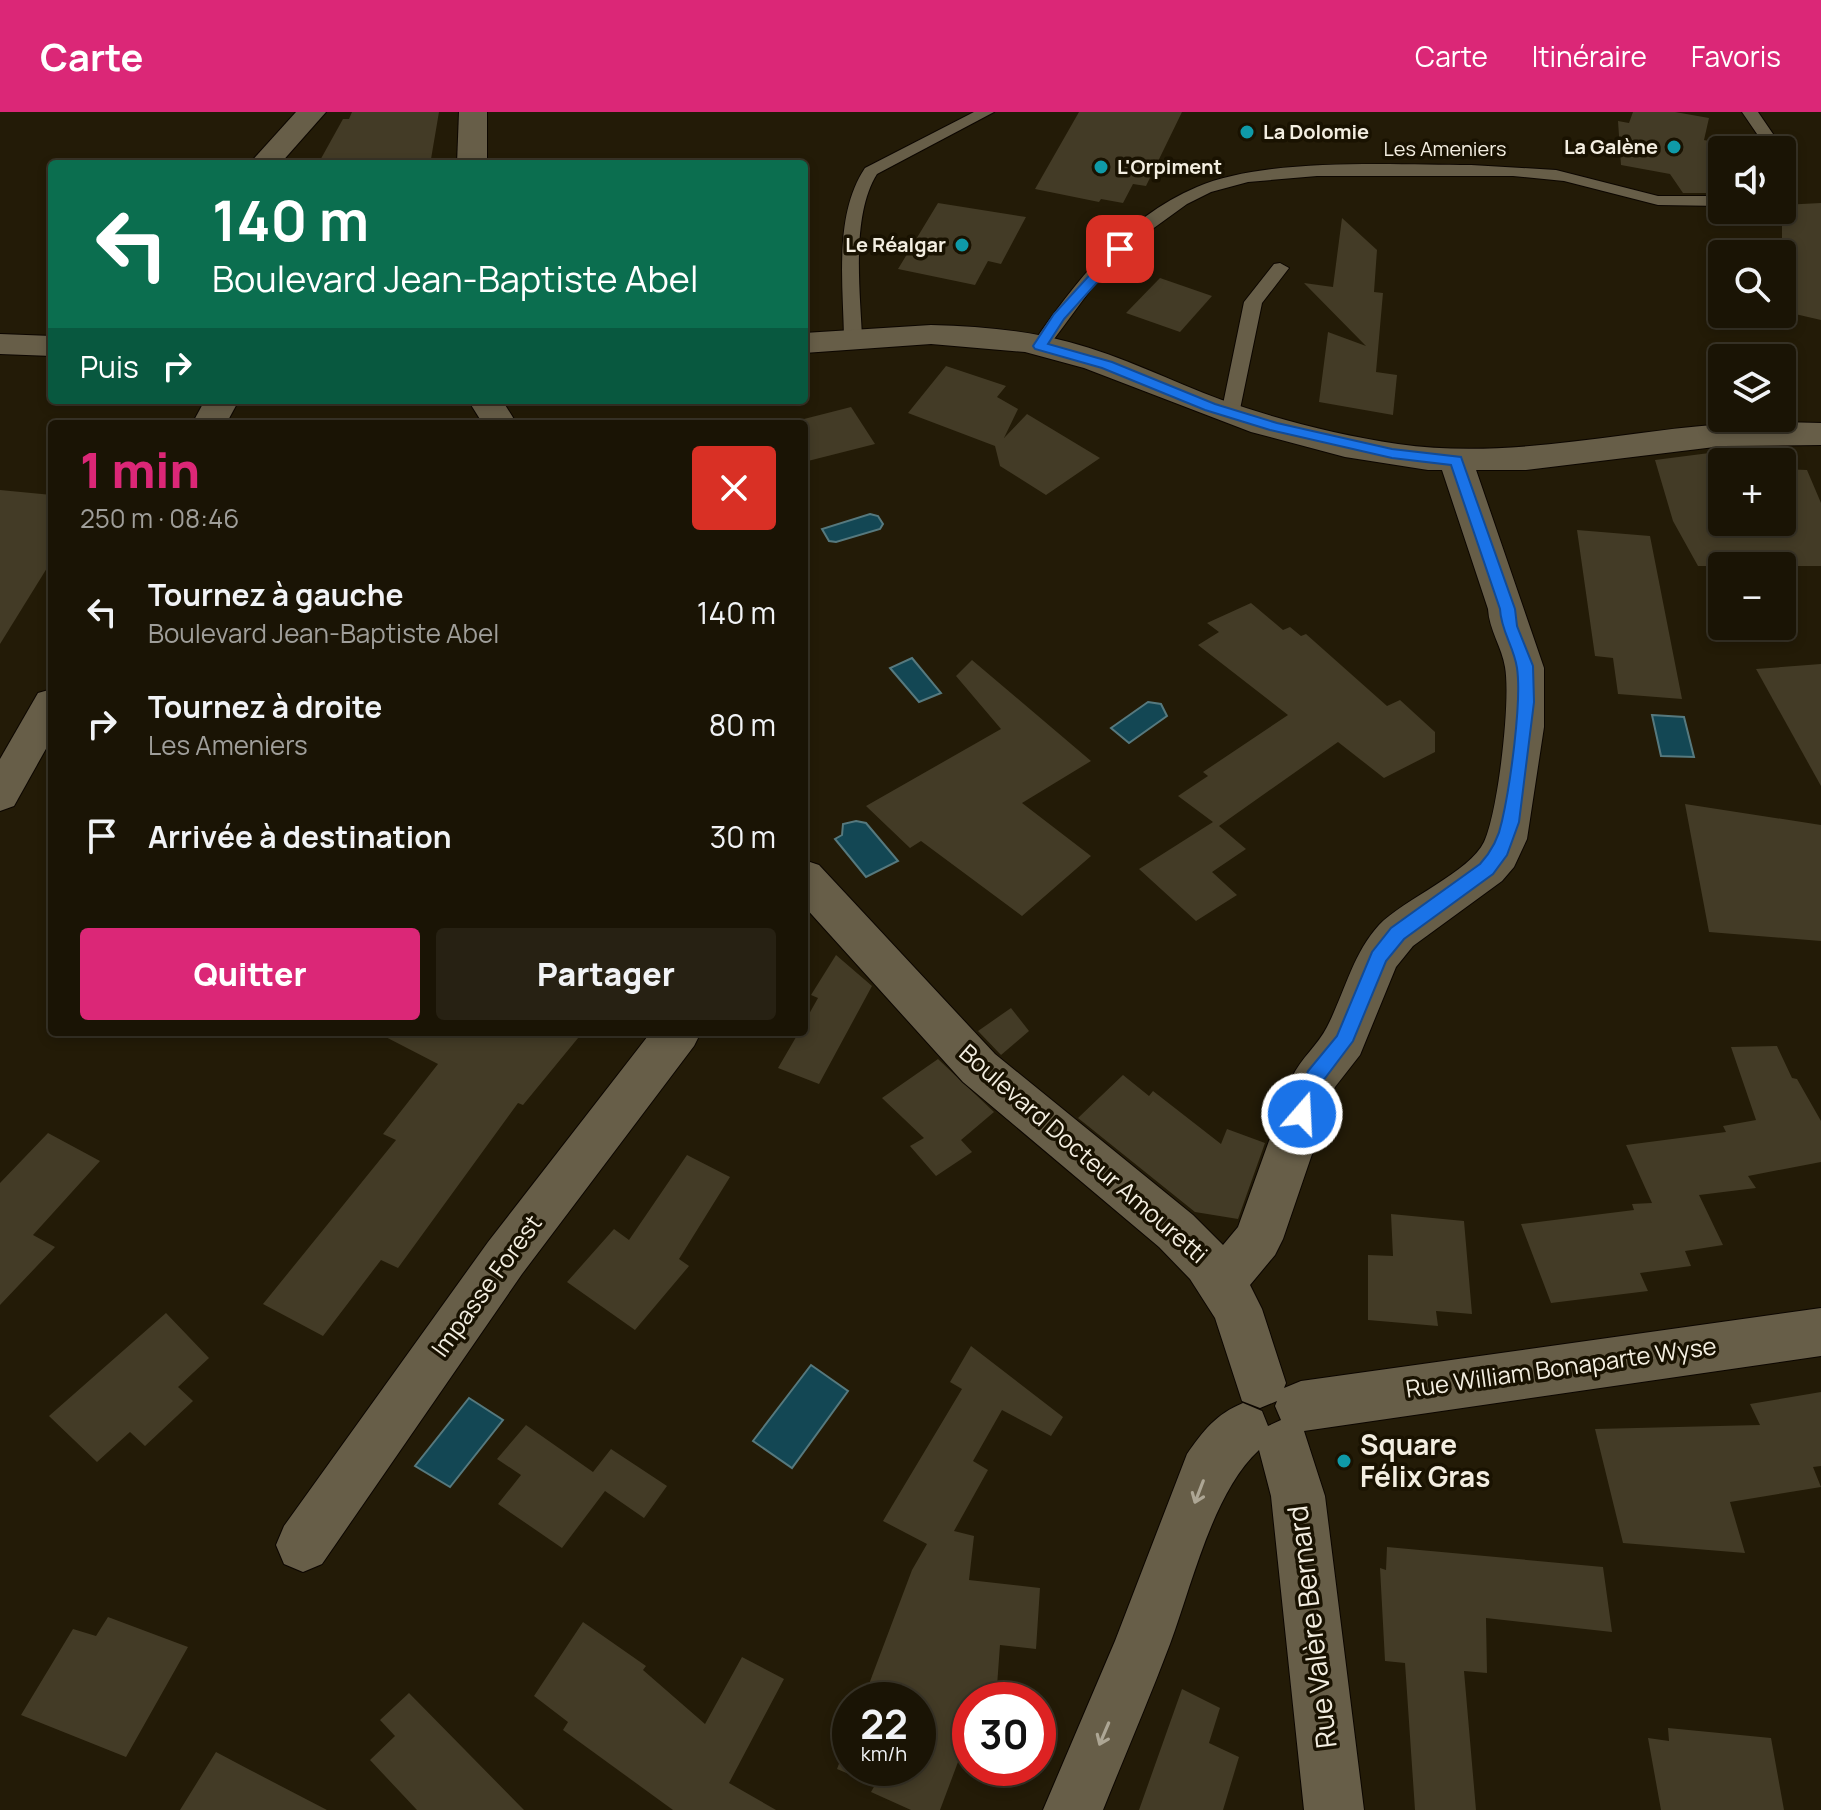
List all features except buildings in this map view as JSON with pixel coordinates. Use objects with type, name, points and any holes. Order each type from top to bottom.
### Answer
[{"type":"street","points":[[268,160],[312,112]]},
{"type":"street","points":[[472,160],[473,112]]},
{"type":"street","points":[[808,343],[933,332],[992,337],[1040,346],[1107,365],[1230,414],[1359,447],[1456,461],[1519,458],[1754,434],[1821,434]]},
{"type":"street","points":[[0,344],[48,346]]},
{"type":"street","points":[[1220,1281],[1258,1239],[1315,1077],[1344,1041],[1378,957],[1398,934],[1487,869],[1499,855],[1506,839],[1526,702],[1525,666],[1509,626],[1507,609],[1456,461]]},
{"type":"street","points":[[0,795],[48,710]]},
{"type":"street","name":"Boulevard Docteur Amouretti","points":[[808,881],[979,1068],[1176,1231],[1208,1263],[1237,1309],[1272,1416]]},
{"type":"street","name":"Impasse Forest","points":[[303,1545],[505,1258],[675,1036]]},
{"type":"street","name":"Rue William Bonaparte Wyse","points":[[1272,1416],[1821,1332]]},
{"type":"street","points":[[1073,1810],[1141,1646],[1206,1473],[1224,1446],[1272,1416]]},
{"type":"street","name":"Rue Valère Bernard","points":[[1272,1416],[1298,1496],[1334,1810]]},
{"type":"lane","points":[[853,337],[852,264],[858,197],[863,178],[986,112]]},
{"type":"lane","points":[[1750,112],[1766,136]]},
{"type":"lane","name":"Les Ameniers","points":[[1040,346],[1059,317],[1151,220],[1188,197],[1227,183],[1314,173],[1509,170],[1577,179],[1617,193],[1649,199],[1708,202]]},
{"type":"lane","points":[[1230,414],[1253,302],[1280,268]]},
{"type":"water","points":[[870,514],[878,516],[883,524],[880,529],[836,542],[829,541],[822,529]]},
{"type":"water","points":[[912,658],[941,693],[919,702],[890,668]]},
{"type":"water","points":[[1148,702],[1161,704],[1167,716],[1129,743],[1111,728]]},
{"type":"water","points":[[1652,715],[1684,717],[1694,757],[1661,756]]},
{"type":"water","points":[[856,821],[866,823],[898,861],[866,877],[835,839],[842,835],[843,824]]},
{"type":"water","points":[[811,1365],[848,1391],[792,1468],[753,1441]]},
{"type":"water","points":[[469,1398],[503,1420],[450,1487],[415,1466]]},
{"type":"place","name":"La Dolomie","points":[[1247,132]]},
{"type":"place","name":"La Galène","points":[[1674,147]]},
{"type":"place","name":"L'Orpiment","points":[[1101,167]]},
{"type":"place","name":"Le Réalgar","points":[[962,245]]},
{"type":"place","name":"Square Félix Gras","points":[[1344,1461]]},
{"type":"route","points":[[1120,249],[1059,317],[1040,346],[1079,355],[1210,407],[1275,427],[1392,453],[1456,461],[1507,609],[1513,639],[1525,666],[1526,702],[1511,822],[1499,855],[1487,869],[1398,934],[1378,957],[1344,1041],[1321,1066],[1302,1114]]}]
